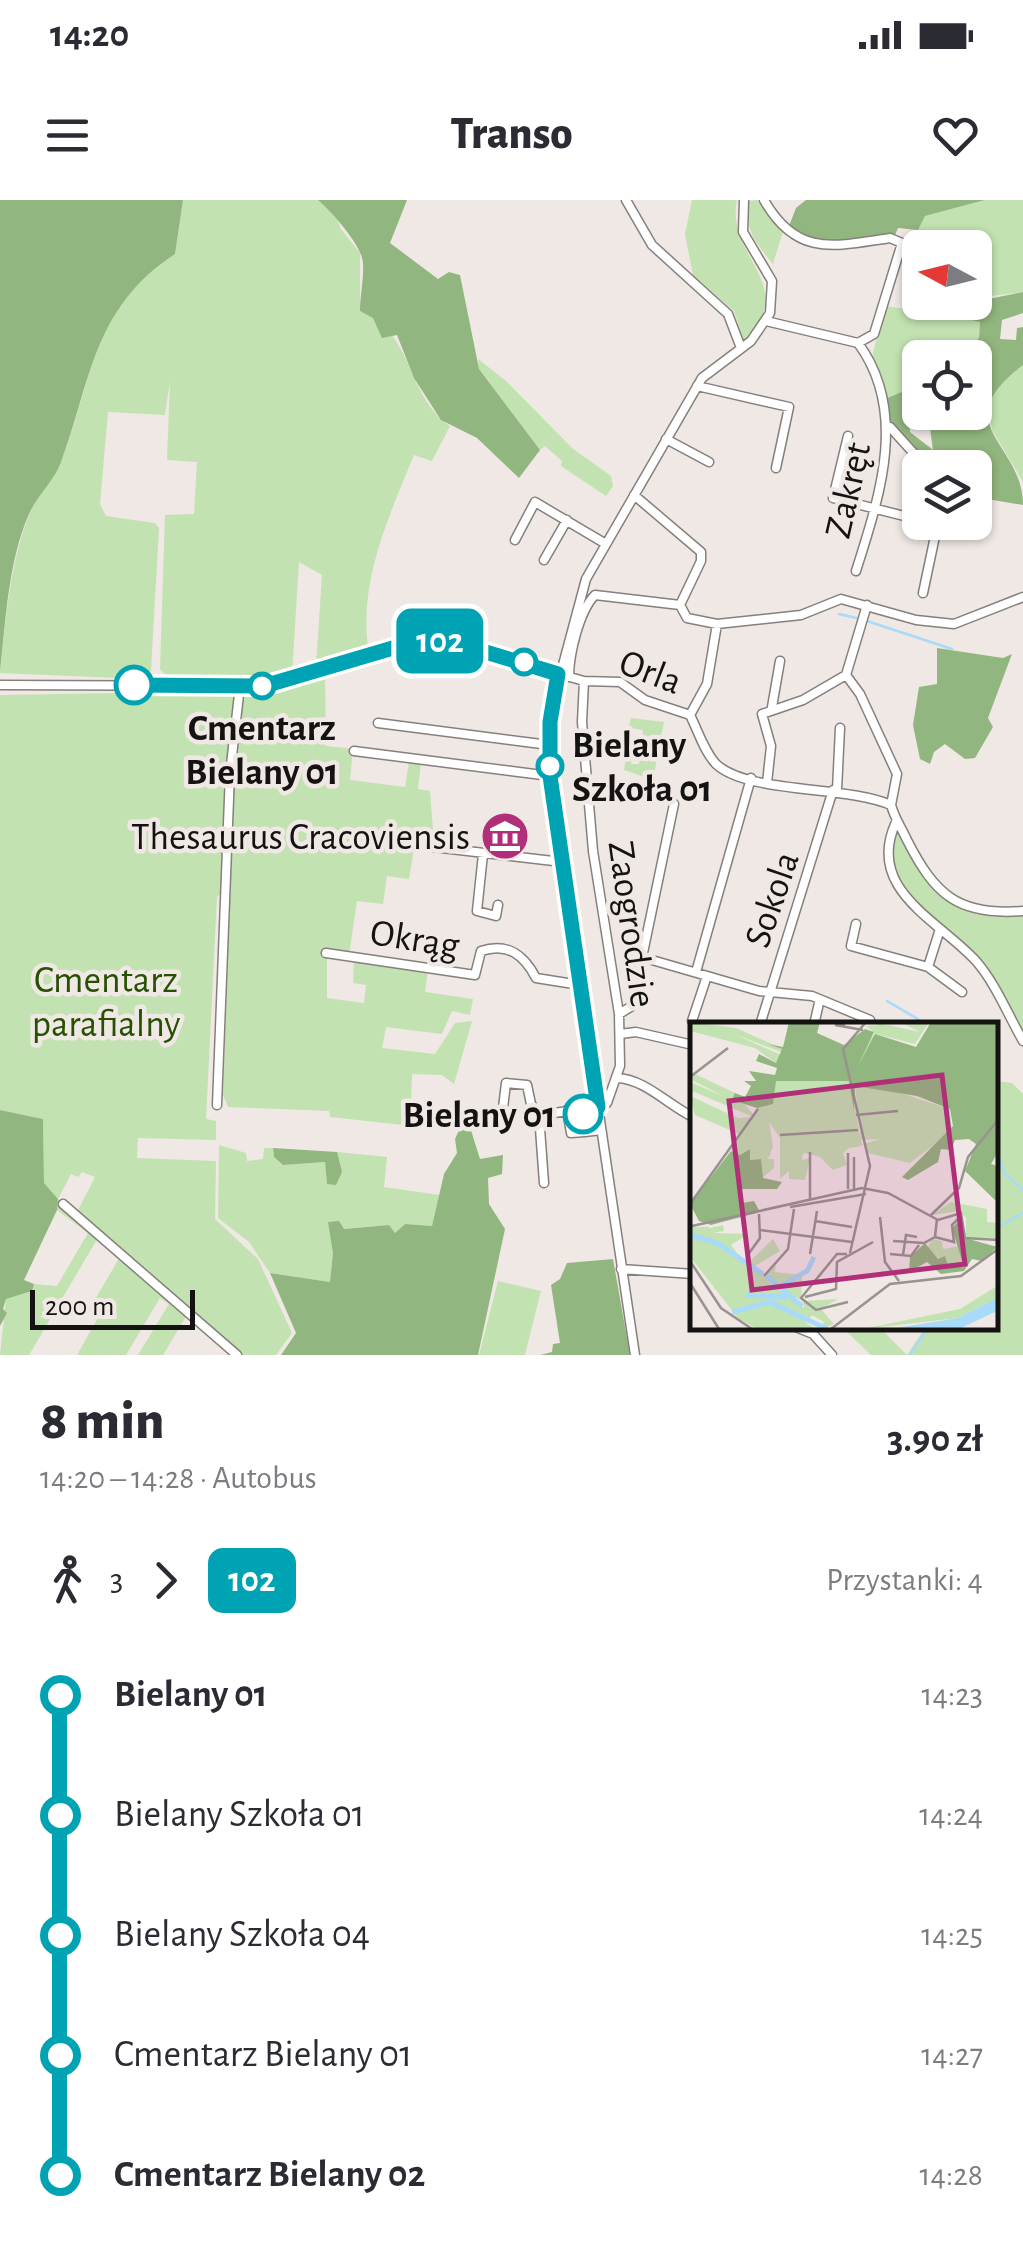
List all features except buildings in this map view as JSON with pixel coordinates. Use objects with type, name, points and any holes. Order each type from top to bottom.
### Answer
[{"type":"street","points":[[626,200],[652,245],[728,314],[741,348]]},
{"type":"street","points":[[635,1355],[562,862],[549,744],[558,674],[583,588],[697,386],[710,369],[741,348],[766,322],[774,296],[772,281],[743,232],[744,200]]},
{"type":"street","points":[[764,200],[785,226],[814,246],[890,238],[902,243],[874,334],[858,343],[766,322]]},
{"type":"street","name":"Zakręt","points":[[856,571],[875,510],[890,426],[882,395],[858,343]]},
{"type":"street","points":[[697,386],[789,407],[776,468]]},
{"type":"street","points":[[890,426],[911,450]]},
{"type":"street","points":[[848,436],[832,498],[902,516]]},
{"type":"street","points":[[666,439],[710,462]]},
{"type":"street","points":[[634,496],[701,552],[680,605],[687,618],[717,624],[802,615],[831,599],[868,605],[916,620],[954,624],[1023,597]]},
{"type":"street","points":[[515,540],[535,502],[606,544]]},
{"type":"street","points":[[544,560],[567,520]]},
{"type":"street","points":[[922,593],[933,540]]},
{"type":"street","points":[[569,677],[569,661],[586,606],[595,596],[680,605]]},
{"type":"street","points":[[767,782],[770,746],[762,714],[772,707],[803,700],[846,676],[868,605]]},
{"type":"street","points":[[690,715],[707,684],[717,624]]},
{"type":"street","name":"Orla","points":[[0,685],[284,683],[371,651],[420,640],[466,646],[584,681],[620,682],[645,700],[690,715],[717,764],[751,778],[835,790],[891,805]]},
{"type":"street","points":[[772,707],[780,661]]},
{"type":"street","points":[[846,676],[860,694],[898,774],[891,805],[923,872],[946,897],[995,912],[1023,911]]},
{"type":"street","name":"Zaogrodzie","points":[[584,681],[582,722],[593,851],[619,1014],[618,1078]]},
{"type":"street","points":[[216,1106],[230,773],[240,686]]},
{"type":"street","points":[[378,723],[549,744]]},
{"type":"street","points":[[835,790],[840,728]]},
{"type":"street","points":[[354,752],[550,776]]},
{"type":"street","points":[[696,972],[751,778]]},
{"type":"street","name":"Sokola","points":[[761,1022],[835,790]]},
{"type":"street","points":[[619,1014],[632,1006],[645,958],[674,804]]},
{"type":"street","points":[[896,822],[886,855],[890,877],[989,978],[1023,1041]]},
{"type":"street","points":[[416,846],[562,862]]},
{"type":"street","points":[[483,854],[477,911],[496,916],[498,905]]},
{"type":"street","points":[[856,924],[850,946],[928,967],[962,992]]},
{"type":"street","points":[[928,967],[940,929]]},
{"type":"street","name":"Okrąg","points":[[326,953],[476,975],[481,951],[505,949],[527,960],[536,978],[580,985]]},
{"type":"street","points":[[645,958],[768,993],[812,996],[870,1020]]},
{"type":"street","points":[[692,1022],[707,976]]},
{"type":"street","points":[[815,1022],[819,1002]]},
{"type":"street","points":[[620,1034],[636,1032],[690,1044]]},
{"type":"street","points":[[540,1115],[598,1107],[606,1103],[618,1078],[638,1081],[664,1103],[690,1116]]},
{"type":"street","points":[[503,1108],[506,1084],[527,1085],[531,1104],[540,1115],[544,1183]]},
{"type":"street","points":[[582,1108],[586,1132]]},
{"type":"street","points":[[567,1110],[572,1133],[602,1130]]},
{"type":"street","points":[[63,1204],[236,1355]]},
{"type":"street","points":[[621,1269],[690,1274]]},
{"type":"street","points":[[803,1330],[813,1334],[832,1355]]},
{"type":"green space","points":[[0,200],[183,200],[175,254],[148,275],[111,322],[98,348],[61,462],[22,532],[12,571],[0,671]]},
{"type":"green space","points":[[183,200],[318,200],[334,210],[341,229],[360,253],[360,311],[390,333],[425,398],[450,426],[432,461],[414,455],[386,525],[368,597],[368,647],[316,666],[322,575],[299,562],[292,674],[260,679],[168,678],[160,669],[165,515],[194,514],[197,462],[167,460],[170,380],[165,415],[108,412],[100,504],[106,516],[155,523],[159,528],[151,671],[142,679],[0,673],[13,573],[29,515],[60,463],[109,324],[146,277],[175,254]]},
{"type":"green space","points":[[318,200],[407,200],[390,243],[438,279],[449,272],[460,275],[479,369],[540,450],[519,478],[477,438],[441,420],[414,378],[397,335],[382,338],[373,318],[360,311],[361,256],[345,228]]},
{"type":"green space","points":[[692,200],[737,200],[736,220],[764,287],[765,304],[760,322],[744,342],[734,311],[693,275],[685,234]]},
{"type":"green space","points":[[757,200],[784,228],[773,264],[757,243],[748,220],[749,201]]},
{"type":"green space","points":[[806,200],[985,200],[925,216],[918,230],[898,228],[895,235],[822,245],[789,226],[796,208]]},
{"type":"green space","points":[[985,200],[1023,200],[1023,292],[992,296],[992,230],[918,230],[925,216]]},
{"type":"green space","points":[[1023,292],[1023,313],[1002,320],[1000,339],[1016,340],[1017,328],[1023,327],[1023,365],[1000,386],[992,400],[992,340],[977,340],[980,322],[971,320],[992,320],[992,298]]},
{"type":"green space","points":[[885,306],[902,309],[902,320],[980,321],[979,338],[902,340],[902,392],[885,399],[871,361]]},
{"type":"green space","points":[[478,359],[506,381],[572,448],[611,476],[613,486],[606,496],[561,466],[562,461],[545,446],[540,450],[479,369]]},
{"type":"green space","points":[[1023,365],[1023,482],[992,430],[992,394]]},
{"type":"green space","points":[[902,392],[902,430],[933,450],[908,448],[891,423],[885,399]]},
{"type":"green space","points":[[930,430],[992,430],[1020,483],[1023,505],[992,500],[992,450],[933,450]]},
{"type":"green space","points":[[937,648],[1003,658],[1012,654],[988,718],[993,727],[975,758],[965,759],[945,744],[934,752],[930,764],[920,759],[913,725],[919,687],[937,684]]},
{"type":"green space","points":[[325,672],[326,746],[353,749],[350,780],[405,787],[409,762],[421,763],[418,789],[430,791],[434,844],[415,842],[409,879],[387,876],[383,904],[357,901],[349,955],[327,955],[327,998],[364,1003],[366,985],[353,983],[354,958],[428,969],[425,992],[473,999],[470,1015],[452,1011],[442,1034],[386,1027],[382,1048],[435,1054],[455,1023],[472,1021],[454,1084],[442,1075],[412,1074],[411,1105],[451,1109],[448,1130],[330,1117],[329,1111],[228,1107],[223,1095],[234,793],[243,696]]},
{"type":"green space","name":"Cmentarz parafialny","points":[[126,688],[232,690],[235,696],[221,893],[217,897],[206,1119],[216,1121],[216,1140],[138,1138],[137,1158],[216,1161],[215,1219],[258,1259],[292,1333],[276,1355],[240,1355],[77,1212],[95,1177],[82,1172],[78,1177],[71,1174],[58,1199],[44,1183],[43,1119],[0,1110],[0,695],[126,693]]},
{"type":"green space","points":[[631,718],[664,722],[653,780],[624,770],[626,758],[590,755],[617,745],[621,748],[618,756],[632,756],[631,764],[639,764],[643,730],[628,728]]},
{"type":"green space","points":[[898,829],[939,895],[993,917],[1023,914],[1023,1034],[991,976],[898,885],[889,859]]},
{"type":"green space","points":[[998,1081],[1012,1083],[1023,1094],[1023,1355],[907,1355],[924,1330],[998,1330]]},
{"type":"green space","points":[[0,1110],[43,1119],[44,1183],[58,1199],[57,1210],[24,1280],[34,1284],[32,1291],[6,1299],[3,1309],[7,1313],[0,1326]]},
{"type":"green space","points":[[462,1124],[469,1124],[480,1159],[503,1155],[502,1174],[488,1178],[489,1204],[505,1229],[478,1355],[281,1355],[296,1333],[270,1273],[330,1282],[333,1253],[328,1222],[339,1221],[344,1229],[389,1225],[395,1233],[405,1224],[432,1226],[444,1174],[457,1153],[455,1139]]},
{"type":"green space","points":[[219,1145],[246,1153],[247,1161],[263,1159],[264,1148],[273,1148],[274,1157],[283,1165],[325,1162],[327,1184],[337,1152],[387,1157],[384,1187],[440,1195],[432,1226],[405,1224],[395,1233],[389,1225],[343,1229],[333,1253],[330,1282],[270,1273],[249,1242],[218,1218]]},
{"type":"green space","points":[[273,1148],[337,1152],[342,1172],[336,1185],[327,1184],[325,1162],[283,1165],[274,1157]]},
{"type":"green space","points":[[58,1199],[99,1236],[29,1355],[0,1355],[6,1299],[32,1291],[34,1284],[57,1286],[88,1233],[57,1210]]},
{"type":"green space","points":[[121,1255],[188,1313],[163,1355],[138,1355],[169,1304],[160,1298],[126,1355],[77,1355],[99,1316],[89,1310]]},
{"type":"green space","points":[[613,1259],[630,1355],[540,1355],[552,1352],[553,1344],[560,1343],[551,1285],[560,1279],[567,1263]]},
{"type":"green space","points":[[498,1281],[541,1291],[525,1355],[479,1355]]},
{"type":"green space","points":[[845,1330],[882,1330],[907,1355],[871,1355]]},
{"type":"waterway","points":[[839,614],[861,619]]},
{"type":"waterway","points":[[867,621],[952,649]]},
{"type":"waterway","points":[[887,1001],[923,1022]]},
{"type":"waterway","points":[[998,1155],[1005,1174],[1023,1190]]},
{"type":"waterway","points":[[998,1227],[1023,1213]]},
{"type":"waterway","points":[[910,1355],[927,1330]]},
{"type":"bus line","name":"102","points":[[134,685],[284,683],[371,651],[420,640],[450,642],[558,674],[550,722],[550,776],[598,1107],[582,1108],[583,1114]]},
{"type":"place","name":"Cmentarz Bielany 01","points":[[262,686]]},
{"type":"place","name":"Bielany Szkoła 01","points":[[550,766]]},
{"type":"place","name":"Thesaurus Cracoviensis","points":[[505,836]]},
{"type":"place","name":"Bielany 01","points":[[583,1114]]}]
